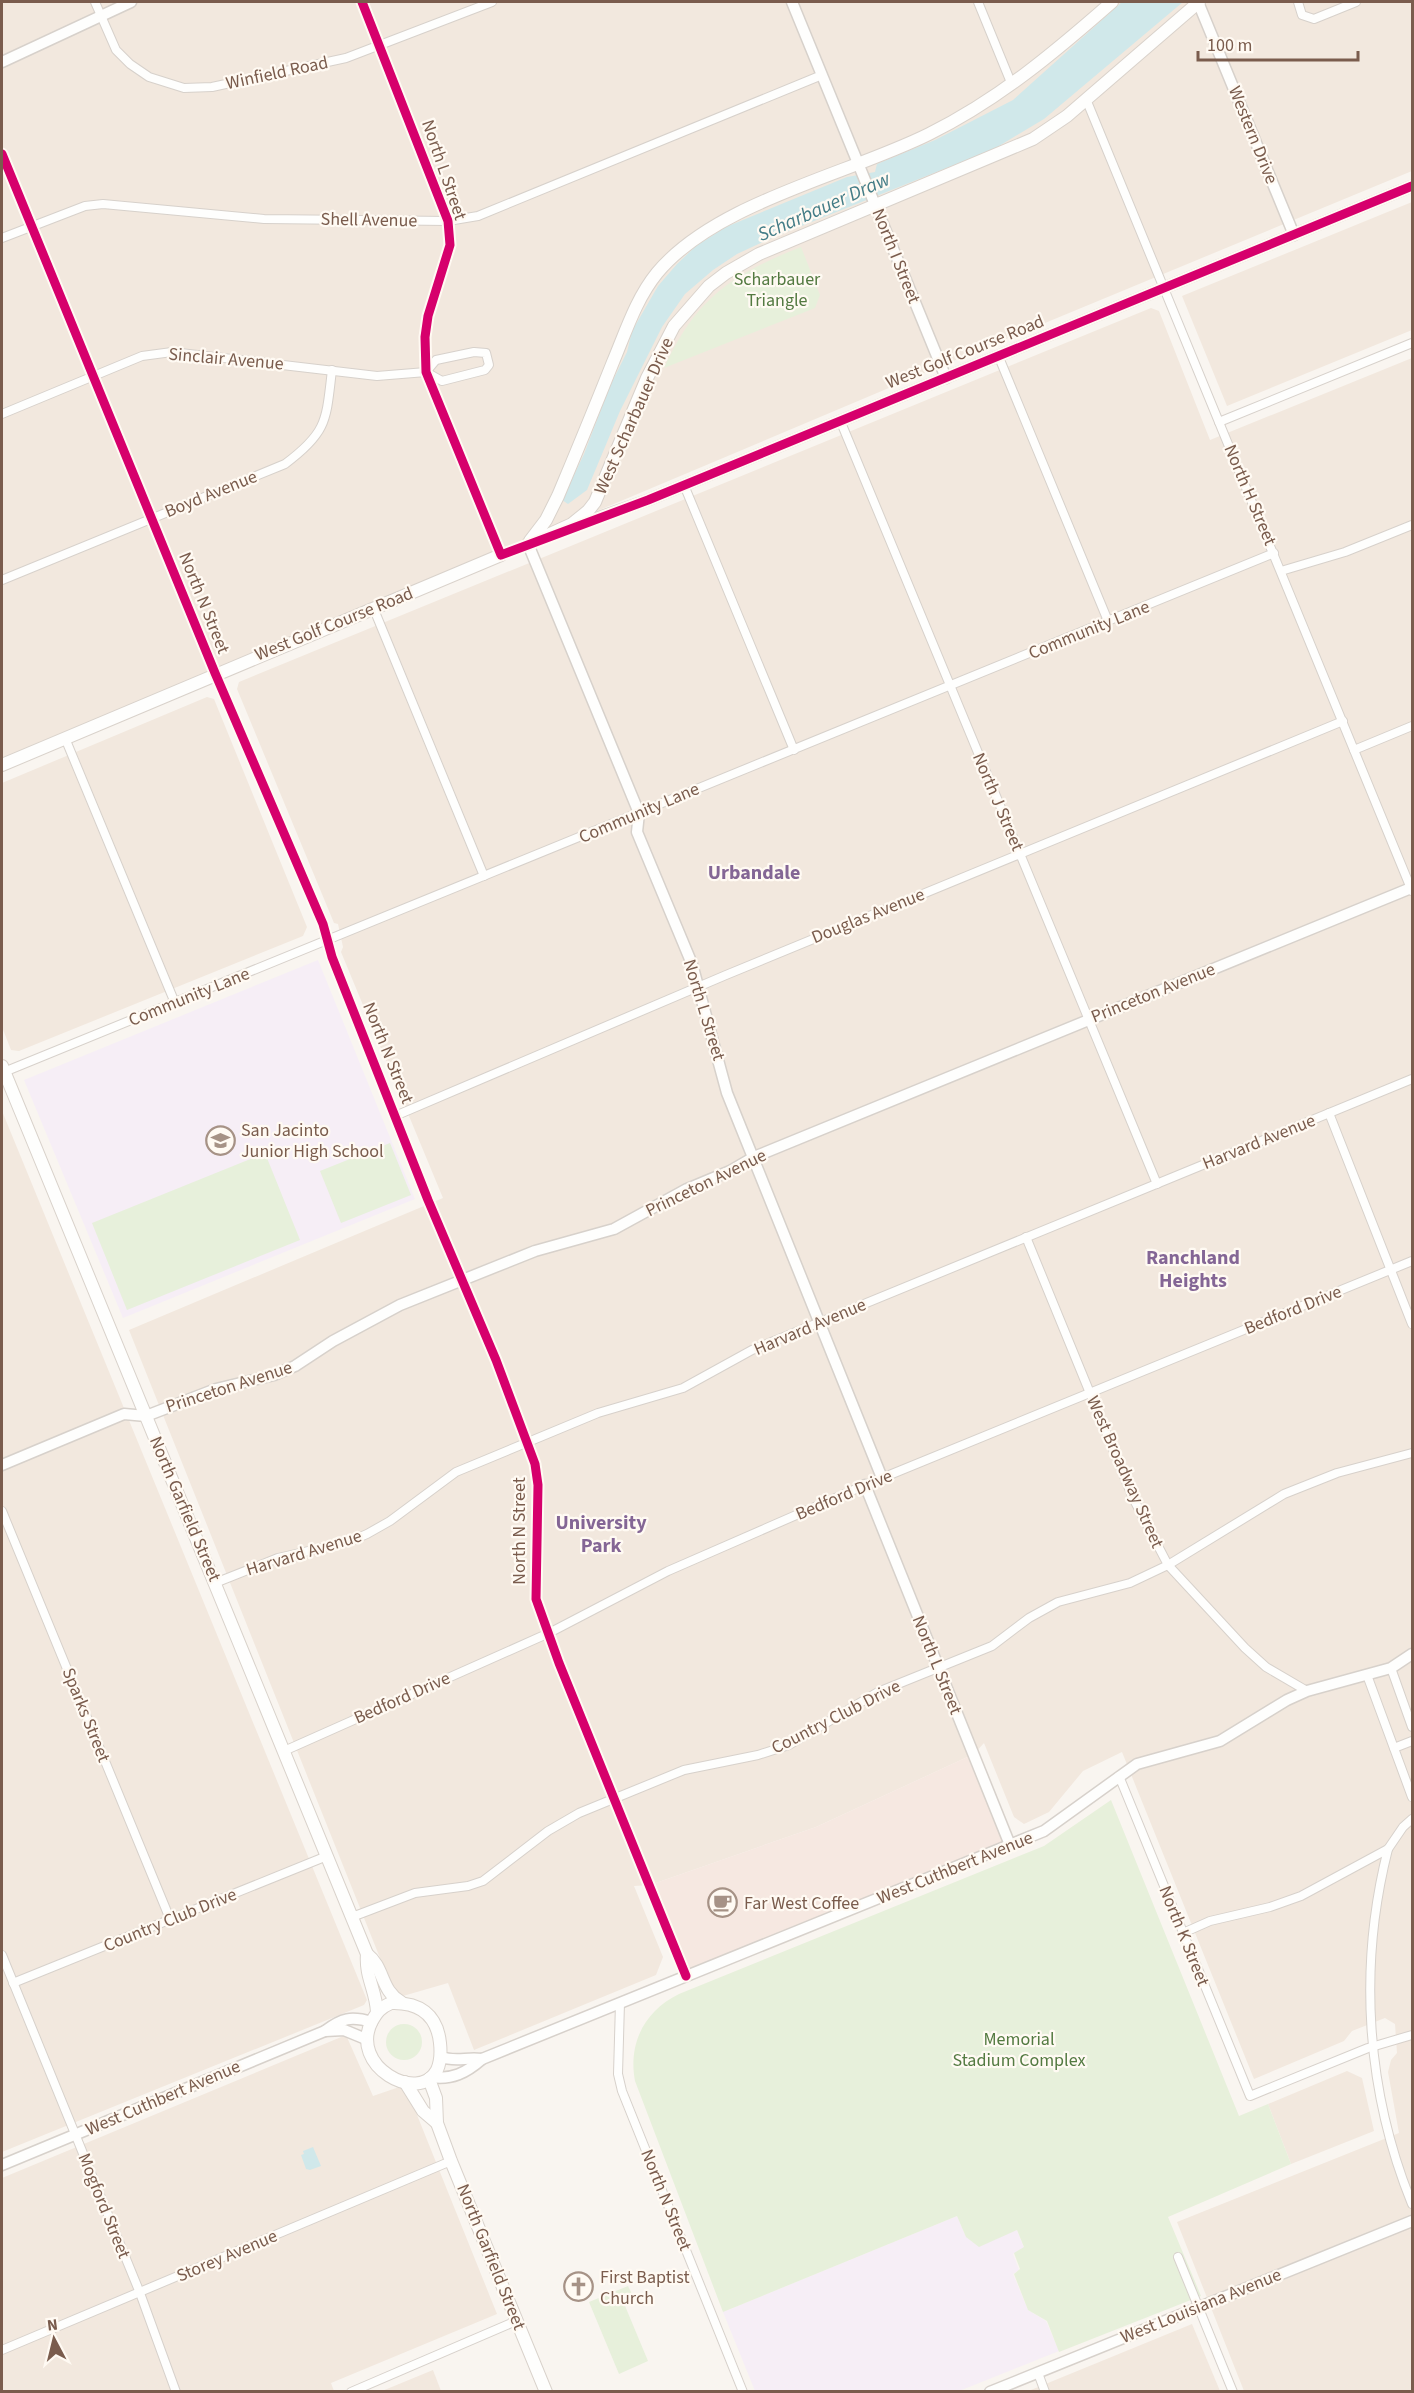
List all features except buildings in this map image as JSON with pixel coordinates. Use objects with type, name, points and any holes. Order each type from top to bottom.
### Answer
[{"type":"main road","name":"West Scharbauer Drive","points":[[528,543],[552,510],[637,303],[672,256],[695,238],[732,216],[859,167],[928,135],[976,109],[1012,85],[1112,2]]},
{"type":"main road","name":"West Scharbauer Drive","points":[[528,543],[572,524],[595,502],[647,378],[669,333],[709,286],[733,268],[759,254],[874,203],[1027,142],[1062,120],[1198,2]]},
{"type":"main road","name":"West Golf Course Road","points":[[2,765],[215,673],[501,555]]},
{"type":"main road","name":"North Garfield Street","points":[[3,1069],[367,1954]]},
{"type":"main road","points":[[367,1954],[375,1960],[389,1995],[402,2003],[427,2011],[435,2020],[441,2057],[437,2071],[430,2078],[405,2082],[387,2076],[372,2060],[366,2039],[374,2017],[375,1993],[365,1972],[367,1954]]},
{"type":"main road","points":[[374,2017],[391,2003],[402,2003]]},
{"type":"main road","points":[[430,2078],[436,2098],[437,2123]]},
{"type":"main road","points":[[405,2082],[423,2111],[437,2123]]},
{"type":"main road","name":"North Garfield Street","points":[[437,2123],[546,2391]]},
{"type":"street","name":"Winfield Road","points":[[95,2],[116,50],[130,64],[149,77],[184,88],[212,87],[346,58],[492,2]]},
{"type":"street","points":[[2,62],[131,2]]},
{"type":"street","name":"North L Street","points":[[362,2],[448,221],[450,245],[428,316],[424,337],[426,372],[501,555]]},
{"type":"street","name":"North I Street","points":[[792,2],[946,378]]},
{"type":"street","points":[[978,2],[1012,85]]},
{"type":"street","name":"Western Drive","points":[[1198,2],[1294,235]]},
{"type":"street","points":[[1298,2],[1302,15],[1314,19],[1356,2]]},
{"type":"street","name":"Shell Avenue","points":[[2,238],[85,206],[104,204],[264,219],[448,221],[478,216],[822,75]]},
{"type":"street","name":"North H Street","points":[[1086,99],[1166,288],[1412,889]]},
{"type":"street","name":"North N Street","points":[[2,154],[215,673],[323,924],[327,940],[395,1116],[464,1280],[527,1442],[535,1464],[538,1485],[536,1599],[686,1976]]},
{"type":"street","name":"West Golf Course Road","points":[[528,543],[684,484],[1413,186]]},
{"type":"street","points":[[1220,422],[1413,343]]},
{"type":"street","name":"Sinclair Avenue","points":[[2,414],[142,356],[172,352],[377,376],[426,372]]},
{"type":"street","points":[[474,352],[486,353],[489,358],[489,365],[485,369],[442,381],[426,372],[436,360],[474,352]]},
{"type":"street","points":[[998,356],[1108,621]]},
{"type":"street","name":"Boyd Avenue","points":[[2,580],[285,464],[308,447],[326,419],[332,370]]},
{"type":"street","name":"North J Street","points":[[840,420],[1157,1184]]},
{"type":"street","points":[[684,484],[794,750]]},
{"type":"street","points":[[1281,571],[1346,552],[1413,525]]},
{"type":"street","points":[[501,555],[528,543]]},
{"type":"street","name":"North L Street","points":[[528,543],[639,813],[637,832],[699,986],[728,1093],[882,1478]]},
{"type":"street","name":"Community Lane","points":[[3,1069],[175,1003],[1274,553]]},
{"type":"street","points":[[373,607],[484,876]]},
{"type":"street","name":"Douglas Avenue","points":[[395,1116],[699,986],[1343,722]]},
{"type":"street","points":[[1354,750],[1413,726]]},
{"type":"street","points":[[65,738],[175,1003]]},
{"type":"street","name":"Princeton Avenue","points":[[2,1465],[124,1414],[146,1416],[205,1393],[261,1380],[295,1366],[400,1305],[535,1251],[614,1229],[687,1189],[730,1171],[754,1157],[1412,889]]},
{"type":"street","name":"Harvard Avenue","points":[[215,1583],[278,1558],[348,1542],[390,1521],[456,1472],[598,1413],[683,1388],[752,1350],[1413,1079]]},
{"type":"street","points":[[1329,1113],[1413,1324]]},
{"type":"street","name":"West Broadway Street","points":[[1026,1237],[1133,1498],[1168,1565],[1245,1648],[1266,1667],[1307,1691]]},
{"type":"street","name":"Bedford Drive","points":[[284,1751],[549,1633],[668,1571],[865,1485],[1413,1261]]},
{"type":"street","name":"Country Club Drive","points":[[352,1917],[415,1893],[468,1886],[483,1881],[548,1831],[579,1813],[684,1770],[758,1755],[789,1745],[878,1692],[992,1646],[1029,1618],[1058,1602],[1130,1583],[1168,1565],[1284,1494],[1337,1473],[1413,1453]]},
{"type":"street","name":"North L Street","points":[[865,1485],[1010,1845]]},
{"type":"street","name":"Sparks Street","points":[[2,1511],[170,1919]]},
{"type":"street","name":"West Cuthbert Avenue","points":[[430,2078],[447,2079],[469,2071],[482,2059],[1044,1831],[1137,1764],[1220,1741],[1287,1700],[1307,1691],[1391,1668],[1413,1654]]},
{"type":"street","points":[[1391,1668],[1413,1727]]},
{"type":"street","points":[[1367,1675],[1413,1797]]},
{"type":"street","points":[[1394,1748],[1413,1741]]},
{"type":"street","name":"North K Street","points":[[1119,1776],[1250,2096],[1373,2046]]},
{"type":"street","points":[[1413,1819],[1403,1827],[1388,1849],[1372,1934],[1370,1997],[1373,2046],[1389,2134],[1413,2204]]},
{"type":"street","points":[[1183,1933],[1210,1921],[1270,1907],[1301,1896],[1388,1849]]},
{"type":"street","name":"Country Club Drive","points":[[13,1983],[327,1856]]},
{"type":"street","name":"Mogford Street","points":[[2,1955],[140,2293],[176,2391]]},
{"type":"street","name":"North N Street","points":[[620,2002],[618,2073],[622,2091],[743,2391]]},
{"type":"street","name":"West Cuthbert Avenue","points":[[2,2165],[325,2031],[339,2020],[374,2017]]},
{"type":"street","name":"West Cuthbert Avenue","points":[[325,2031],[344,2030],[366,2039]]},
{"type":"street","points":[[1373,2046],[1413,2034]]},
{"type":"street","name":"West Cuthbert Avenue","points":[[441,2057],[451,2061],[469,2057],[482,2059]]},
{"type":"street","name":"Storey Avenue","points":[[2,2350],[452,2162]]},
{"type":"street","name":"West Louisiana Avenue","points":[[990,2391],[1413,2221]]},
{"type":"street","points":[[1178,2257],[1233,2391]]},
{"type":"street","points":[[352,2391],[516,2320]]},
{"type":"street","points":[[1038,2373],[1045,2391]]},
{"type":"shaded area","points":[[2,2],[1412,2],[1412,171],[941,366],[2,762]]},
{"type":"shaded area","points":[[1412,202],[1412,330],[1227,406],[1182,296]]},
{"type":"shaded area","points":[[1151,308],[1159,311],[1210,440],[1412,358],[1412,2391],[1244,2391],[1177,2222],[1399,2133],[1388,2072],[1391,2060],[1397,2053],[1395,2024],[1385,2018],[1352,2031],[1344,2041],[1254,2079],[1122,1752],[1083,1771],[1049,1812],[1024,1824],[1014,1817],[984,1743],[974,1754],[816,1827],[650,1885],[634,1886],[663,1957],[656,1975],[474,2050],[448,1983],[396,1998],[129,1330],[443,1198],[341,952],[343,947],[338,924],[334,923],[237,689],[239,682]]},
{"type":"shaded area","points":[[207,697],[214,699],[307,927],[303,936],[19,1051],[11,1050],[2,1027],[2,783]]},
{"type":"shaded area","name":"San Jacinto Junior High School","points":[[318,960],[415,1199],[123,1318],[24,1080]]},
{"type":"shaded area","points":[[2,1111],[367,2000],[364,2005],[2,2152]]},
{"type":"shaded area","points":[[974,1754],[1011,1844],[686,1975],[650,1885],[816,1827]]},
{"type":"shaded area","points":[[346,2035],[373,2096],[405,2085],[497,2314],[331,2383],[334,2391],[2,2392],[2,2178]]},
{"type":"shaded area","points":[[1347,2071],[1362,2078],[1374,2131],[1291,2164],[1268,2104]]},
{"type":"shaded area","points":[[957,2216],[966,2237],[1017,2230],[1024,2248],[1013,2254],[1019,2270],[1013,2274],[1028,2310],[1046,2321],[1059,2351],[959,2391],[755,2391],[723,2312]]},
{"type":"shaded area","points":[[1192,2324],[1220,2391],[1026,2392]]},
{"type":"shaded area","points":[[433,2370],[441,2391],[382,2391]]},
{"type":"green space","name":"Scharbauer Triangle","points":[[801,247],[820,295],[815,308],[664,368],[689,324],[718,292],[755,268]]},
{"type":"green space","points":[[390,1143],[411,1195],[341,1223],[320,1171]]},
{"type":"green space","points":[[265,1153],[300,1240],[127,1310],[92,1223]]},
{"type":"green space","name":"Memorial Stadium Complex","points":[[1111,1800],[1239,2116],[1268,2104],[1291,2164],[1168,2217],[1201,2296],[1059,2352],[1047,2321],[1028,2310],[1014,2274],[1020,2269],[1014,2253],[1024,2247],[1017,2230],[979,2247],[966,2237],[957,2216],[723,2312],[635,2081],[634,2054],[641,2030],[648,2019],[667,2001],[679,1994],[1044,1846]]},
{"type":"green space","points":[[404,2024],[417,2029],[422,2042],[417,2055],[404,2060],[391,2055],[386,2042],[391,2029]]},
{"type":"green space","points":[[628,2286],[633,2296],[623,2301],[648,2361],[619,2374],[589,2302]]},
{"type":"water","name":"Scharbauer Draw","points":[[1122,2],[1183,2],[1044,119],[994,149],[737,254],[713,270],[685,294],[662,327],[620,411],[587,490],[568,504],[562,500],[584,454],[610,386],[627,352],[632,331],[658,286],[696,246],[726,227],[847,177],[875,172],[877,164],[935,140],[1013,100]]},
{"type":"water","points":[[313,2147],[321,2166],[310,2170],[306,2169],[301,2155],[304,2154],[303,2151]]},
{"type":"cycle path","points":[[362,2],[448,221],[450,245],[428,316],[425,337],[426,372],[501,555],[648,500],[1412,186]]},
{"type":"cycle path","points":[[2,154],[215,673],[323,924],[332,957],[428,1200],[496,1360],[535,1464],[538,1485],[536,1599],[559,1663],[686,1976]]},
{"type":"place","name":"San Jacinto Junior High School","points":[[220,1140]]},
{"type":"place","name":"Far West Coffee","points":[[723,1903]]},
{"type":"place","name":"First Baptist Church","points":[[579,2287]]},
{"type":"district","name":"Urbandale","points":[[754,873]]},
{"type":"district","name":"Ranchland Heights","points":[[1193,1270]]},
{"type":"district","name":"University Park","points":[[601,1534]]}]
